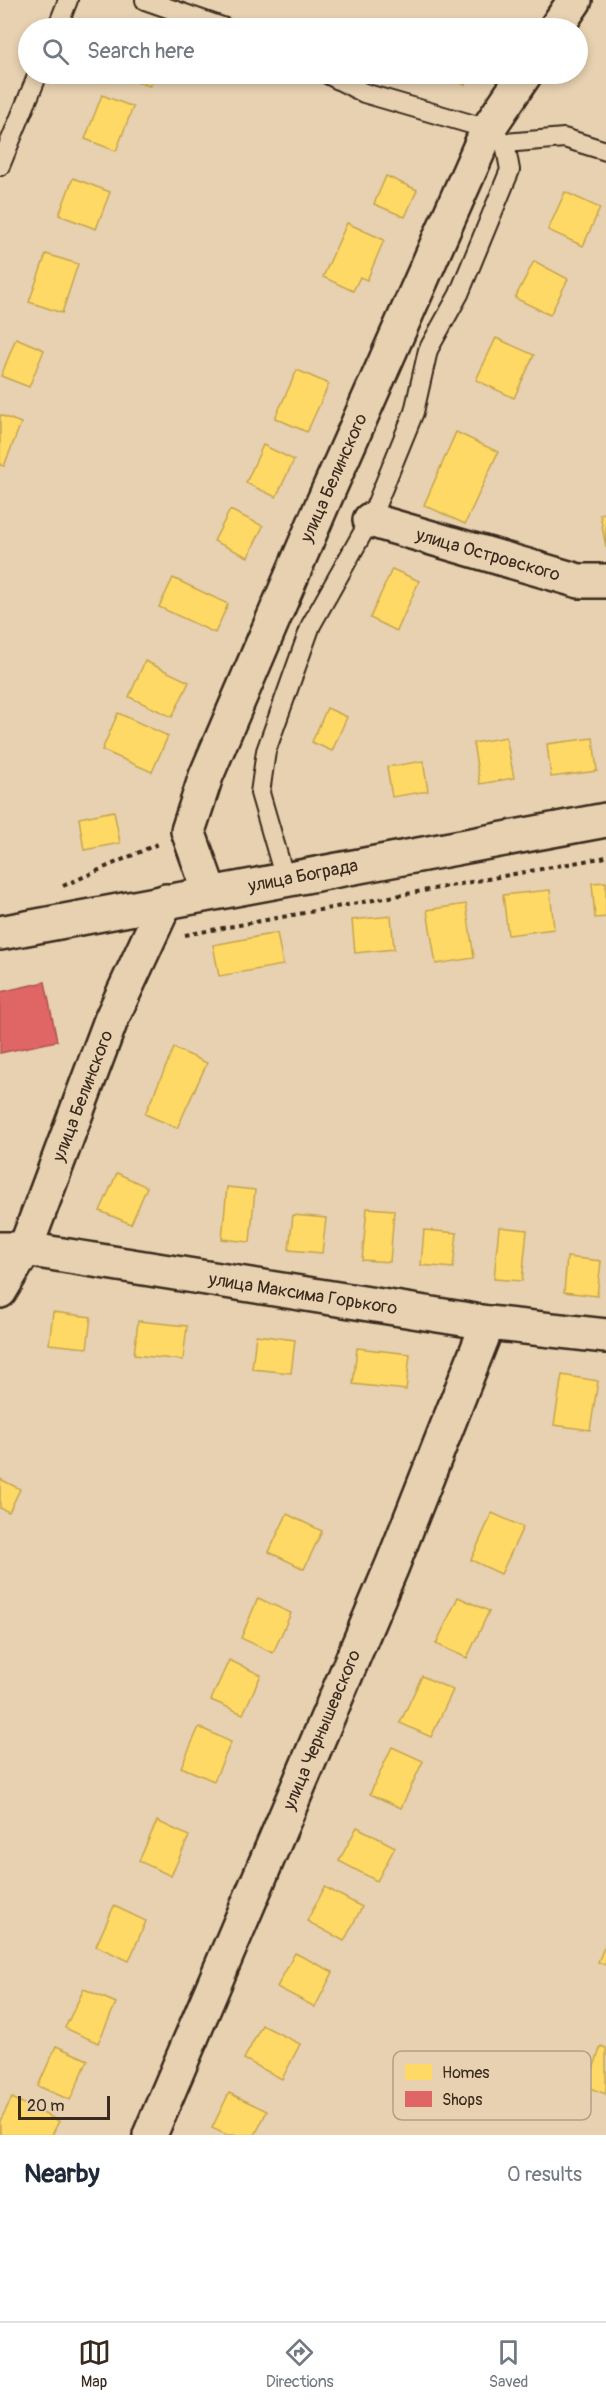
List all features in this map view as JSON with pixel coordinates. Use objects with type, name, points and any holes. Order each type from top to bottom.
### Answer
[{"type":"street","points":[[563,18],[575,0]]},
{"type":"street","name":"улица Белинского","points":[[188,831],[206,776],[322,505],[520,84]]},
{"type":"street","name":"улица Островского","points":[[370,520],[579,581],[606,581]]},
{"type":"street","name":"улица Бограда","points":[[0,933],[606,819]]},
{"type":"street","points":[[188,831],[210,893]]},
{"type":"street","name":"улица Белинского","points":[[0,1291],[13,1249],[111,1020],[166,901]]},
{"type":"street","name":"улица Максима Горького","points":[[13,1249],[488,1323],[606,1336]]},
{"type":"street","name":"улица Чернышевского","points":[[150,2135],[392,1566],[488,1323]]},
{"type":"lane","points":[[61,18],[69,0]]},
{"type":"lane","points":[[145,0],[196,18]]},
{"type":"lane","points":[[0,166],[34,84]]},
{"type":"lane","points":[[346,84],[363,93],[496,136],[564,138],[606,151]]},
{"type":"lane","points":[[285,879],[260,793],[266,751],[311,625],[370,520],[414,412],[428,350],[459,294],[510,170],[496,136]]},
{"type":"path","points":[[52,891],[188,831]]},
{"type":"path","points":[[146,943],[606,857]]},
{"type":"building: Homes","points":[[102,95],[133,107],[116,151],[85,139]]},
{"type":"building: Homes","points":[[386,176],[417,190],[405,217],[374,204]]},
{"type":"building: Homes","points":[[73,178],[110,192],[96,229],[59,215]]},
{"type":"building: Homes","points":[[565,192],[600,208],[583,246],[548,230]]},
{"type":"building: Homes","points":[[347,223],[384,240],[367,280],[360,277],[353,291],[323,277]]},
{"type":"building: Homes","points":[[46,254],[78,264],[62,313],[29,302]]},
{"type":"building: Homes","points":[[534,261],[568,279],[550,315],[515,298]]},
{"type":"building: Homes","points":[[16,338],[44,350],[29,387],[1,376]]},
{"type":"building: Homes","points":[[496,338],[534,355],[514,398],[476,380]]},
{"type":"building: Homes","points":[[297,370],[329,384],[307,432],[275,418]]},
{"type":"building: Homes","points":[[0,415],[21,423],[4,466],[0,465]]},
{"type":"building: Homes","points":[[456,432],[498,452],[465,524],[424,505]]},
{"type":"building: Homes","points":[[263,445],[294,460],[276,497],[246,483]]},
{"type":"building: Homes","points":[[230,510],[263,526],[248,557],[214,541]]},
{"type":"building: Homes","points":[[606,513],[606,547],[600,514]]},
{"type":"building: Homes","points":[[392,569],[419,581],[397,631],[370,618]]},
{"type":"building: Homes","points":[[173,578],[228,604],[215,633],[159,607]]},
{"type":"building: Homes","points":[[145,661],[189,682],[172,717],[129,697]]},
{"type":"building: Homes","points":[[327,708],[347,717],[332,751],[312,742]]},
{"type":"building: Homes","points":[[118,713],[168,736],[152,772],[102,750]]},
{"type":"building: Homes","points":[[506,737],[514,778],[480,784],[473,743]]},
{"type":"building: Homes","points":[[593,738],[597,771],[551,777],[547,744]]},
{"type":"building: Homes","points":[[423,761],[428,791],[392,797],[387,767]]},
{"type":"building: Homes","points":[[114,811],[120,843],[84,850],[79,818]]},
{"type":"building: Homes","points":[[606,882],[606,917],[595,918],[592,883]]},
{"type":"building: Homes","points":[[550,890],[554,929],[508,935],[503,895]]},
{"type":"building: Homes","points":[[466,904],[474,958],[436,964],[427,910]]},
{"type":"building: Homes","points":[[391,916],[394,949],[355,953],[352,920]]},
{"type":"building: Homes","points":[[277,933],[283,965],[219,976],[213,945]]},
{"type":"building: Homes","points":[[174,1048],[207,1063],[177,1128],[145,1114]]},
{"type":"building: Homes","points":[[117,1173],[147,1187],[131,1224],[100,1211]]},
{"type":"building: Homes","points":[[227,1187],[255,1190],[250,1242],[222,1239]]},
{"type":"building: Homes","points":[[367,1208],[394,1210],[390,1262],[362,1260]]},
{"type":"building: Homes","points":[[293,1215],[326,1218],[322,1253],[289,1250]]},
{"type":"building: Homes","points":[[499,1227],[527,1230],[522,1281],[494,1279]]},
{"type":"building: Homes","points":[[424,1230],[457,1233],[453,1268],[421,1265]]},
{"type":"building: Homes","points":[[567,1257],[601,1261],[597,1296],[564,1292]]},
{"type":"building: Homes","points":[[53,1312],[91,1317],[87,1348],[49,1344]]},
{"type":"building: Homes","points":[[138,1321],[187,1326],[183,1360],[134,1355]]},
{"type":"building: Homes","points":[[256,1335],[295,1340],[291,1373],[252,1369]]},
{"type":"building: Homes","points":[[357,1348],[410,1354],[406,1390],[353,1384]]},
{"type":"building: Homes","points":[[562,1375],[598,1381],[590,1430],[554,1425]]},
{"type":"building: Homes","points":[[0,1479],[20,1489],[9,1512],[0,1508]]},
{"type":"building: Homes","points":[[492,1513],[523,1527],[501,1574],[471,1560]]},
{"type":"building: Homes","points":[[287,1514],[322,1531],[304,1569],[269,1552]]},
{"type":"building: Homes","points":[[458,1597],[489,1611],[467,1658],[436,1644]]},
{"type":"building: Homes","points":[[258,1598],[291,1613],[273,1653],[241,1638]]},
{"type":"building: Homes","points":[[229,1660],[261,1675],[243,1714],[211,1700]]},
{"type":"building: Homes","points":[[422,1676],[453,1690],[431,1737],[400,1723]]},
{"type":"building: Homes","points":[[199,1727],[231,1742],[214,1781],[181,1767]]},
{"type":"building: Homes","points":[[392,1747],[423,1761],[401,1808],[370,1794]]},
{"type":"building: Homes","points":[[157,1821],[189,1836],[171,1876],[139,1861]]},
{"type":"building: Homes","points":[[357,1827],[395,1847],[377,1881],[339,1861]]},
{"type":"building: Homes","points":[[325,1887],[362,1907],[344,1941],[307,1921]]},
{"type":"building: Homes","points":[[114,1906],[146,1921],[129,1961],[96,1946]]},
{"type":"building: Homes","points":[[606,1943],[606,1965],[598,1962]]},
{"type":"building: Homes","points":[[295,1953],[333,1972],[315,2007],[277,1987]]},
{"type":"building: Homes","points":[[84,1989],[116,2003],[98,2043],[65,2028]]},
{"type":"building: Homes","points":[[262,2025],[300,2044],[282,2079],[244,2059]]},
{"type":"building: Homes","points":[[56,2046],[88,2060],[70,2100],[38,2086]]},
{"type":"building: Homes","points":[[601,2046],[606,2048],[606,2094],[591,2088],[591,2075]]},
{"type":"building: Homes","points":[[229,2093],[267,2111],[255,2135],[227,2135],[212,2128]]},
{"type":"building: Homes","points":[[12,2098],[59,2121],[52,2135],[0,2135],[0,2121]]},
{"type":"building: Shops","points":[[45,982],[57,1041],[0,1053],[0,992]]}]
